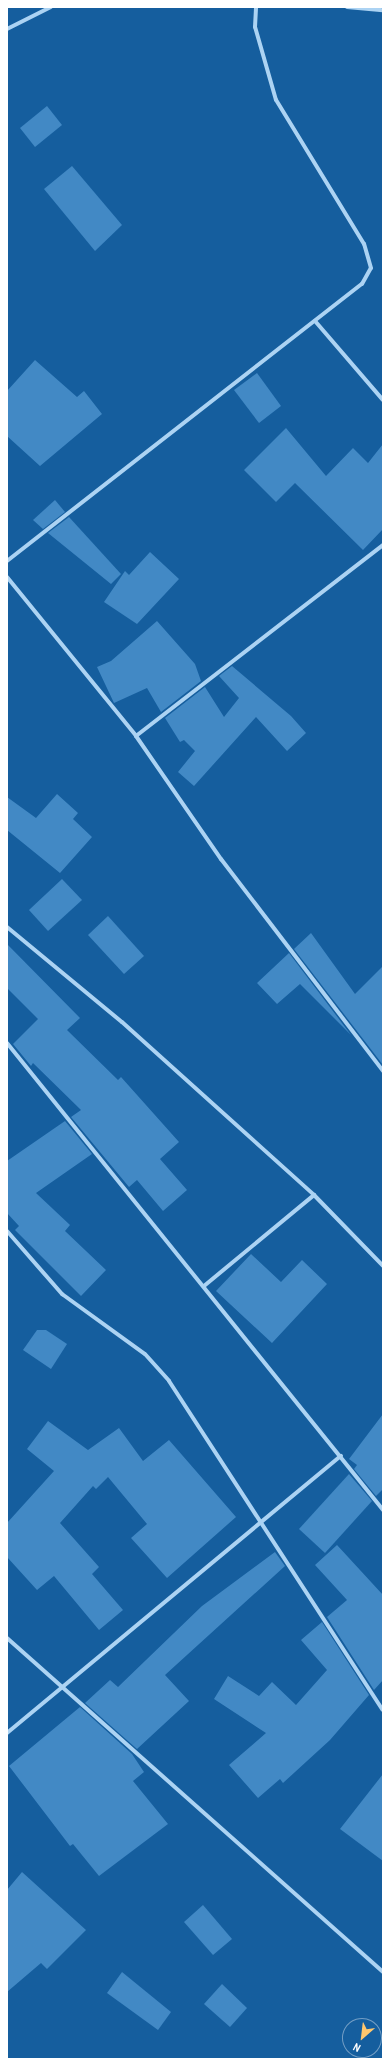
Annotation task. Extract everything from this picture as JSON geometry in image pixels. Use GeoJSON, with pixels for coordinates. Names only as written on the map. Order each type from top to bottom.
{"type":"FeatureCollection","features":[{"type":"Feature","properties":{"kind":"street"},"geometry":{"type":"LineString","coordinates":[[7,29],[51,7]]}},
{"type":"Feature","properties":{"kind":"street"},"geometry":{"type":"LineString","coordinates":[[7,561],[362,284],[370,268],[364,244],[276,100],[255,27],[256,7]]}},
{"type":"Feature","properties":{"kind":"street"},"geometry":{"type":"LineString","coordinates":[[347,7],[383,10]]}},
{"type":"Feature","properties":{"kind":"street"},"geometry":{"type":"LineString","coordinates":[[315,321],[383,400]]}},
{"type":"Feature","properties":{"kind":"street"},"geometry":{"type":"LineString","coordinates":[[136,736],[383,545]]}},
{"type":"Feature","properties":{"kind":"street"},"geometry":{"type":"LineString","coordinates":[[7,578],[136,736],[221,858],[383,1071]]}},
{"type":"Feature","properties":{"kind":"street"},"geometry":{"type":"LineString","coordinates":[[7,927],[122,1022],[314,1195],[383,1266]]}},
{"type":"Feature","properties":{"kind":"street"},"geometry":{"type":"LineString","coordinates":[[7,1042],[383,1510]]}},
{"type":"Feature","properties":{"kind":"street"},"geometry":{"type":"LineString","coordinates":[[204,1286],[314,1195]]}},
{"type":"Feature","properties":{"kind":"street"},"geometry":{"type":"LineString","coordinates":[[7,1231],[62,1294],[145,1354],[169,1381],[262,1521],[383,1710]]}},
{"type":"Feature","properties":{"kind":"street"},"geometry":{"type":"LineString","coordinates":[[7,1733],[341,1456]]}},
{"type":"Feature","properties":{"kind":"street"},"geometry":{"type":"LineString","coordinates":[[7,1638],[60,1688],[383,1972]]}},
{"type":"Feature","properties":{"kind":"building"},"geometry":{"type":"Polygon","coordinates":[[[47,106],[62,125],[35,147],[20,128],[47,106]]]}},
{"type":"Feature","properties":{"kind":"building"},"geometry":{"type":"Polygon","coordinates":[[[72,166],[122,225],[95,251],[44,189],[72,166]]]}},
{"type":"Feature","properties":{"kind":"building"},"geometry":{"type":"Polygon","coordinates":[[[35,360],[77,397],[84,391],[102,414],[40,466],[7,436],[7,391],[35,360]]]}},
{"type":"Feature","properties":{"kind":"building"},"geometry":{"type":"Polygon","coordinates":[[[257,373],[281,406],[259,423],[234,390],[257,373]]]}},
{"type":"Feature","properties":{"kind":"building"},"geometry":{"type":"Polygon","coordinates":[[[286,428],[326,476],[353,448],[368,463],[383,444],[383,529],[363,550],[295,483],[276,502],[244,470],[286,428]]]}},
{"type":"Feature","properties":{"kind":"building"},"geometry":{"type":"Polygon","coordinates":[[[55,500],[65,512],[43,529],[33,520],[55,500]]]}},
{"type":"Feature","properties":{"kind":"building"},"geometry":{"type":"Polygon","coordinates":[[[69,517],[121,574],[111,584],[48,533],[69,517]]]}},
{"type":"Feature","properties":{"kind":"building"},"geometry":{"type":"Polygon","coordinates":[[[150,552],[179,579],[137,624],[104,602],[125,571],[129,575],[150,552]]]}},
{"type":"Feature","properties":{"kind":"building"},"geometry":{"type":"Polygon","coordinates":[[[157,621],[195,664],[201,681],[161,712],[147,688],[114,703],[97,667],[111,661],[157,621]]]}},
{"type":"Feature","properties":{"kind":"building"},"geometry":{"type":"Polygon","coordinates":[[[232,666],[291,716],[306,733],[287,751],[256,717],[194,786],[178,772],[195,751],[184,740],[180,742],[165,718],[205,687],[224,717],[239,698],[219,676],[232,666]]]}},
{"type":"Feature","properties":{"kind":"building"},"geometry":{"type":"Polygon","coordinates":[[[57,794],[78,813],[73,819],[92,837],[60,873],[7,830],[7,797],[36,818],[57,794]]]}},
{"type":"Feature","properties":{"kind":"building"},"geometry":{"type":"Polygon","coordinates":[[[62,879],[82,900],[48,931],[29,910],[62,879]]]}},
{"type":"Feature","properties":{"kind":"building"},"geometry":{"type":"Polygon","coordinates":[[[108,916],[144,956],[124,974],[88,935],[108,916]]]}},
{"type":"Feature","properties":{"kind":"building"},"geometry":{"type":"Polygon","coordinates":[[[311,933],[355,994],[383,966],[383,1065],[294,949],[311,933]]]}},
{"type":"Feature","properties":{"kind":"building"},"geometry":{"type":"Polygon","coordinates":[[[7,944],[80,1018],[67,1030],[118,1080],[121,1077],[179,1142],[160,1159],[187,1190],[163,1211],[137,1180],[129,1187],[71,1117],[81,1110],[33,1063],[31,1066],[13,1044],[38,1019],[7,988],[7,944]]]}},
{"type":"Feature","properties":{"kind":"building"},"geometry":{"type":"Polygon","coordinates":[[[289,953],[351,1035],[300,984],[277,1004],[257,983],[289,953]]]}},
{"type":"Feature","properties":{"kind":"building"},"geometry":{"type":"Polygon","coordinates":[[[65,1121],[92,1154],[36,1193],[70,1225],[65,1231],[106,1270],[81,1296],[15,1230],[19,1226],[7,1213],[7,1161],[65,1121]]]}},
{"type":"Feature","properties":{"kind":"building"},"geometry":{"type":"Polygon","coordinates":[[[251,1254],[281,1282],[302,1260],[327,1284],[272,1343],[216,1291],[251,1254]]]}},
{"type":"Feature","properties":{"kind":"building"},"geometry":{"type":"Polygon","coordinates":[[[37,1330],[46,1330],[67,1344],[51,1369],[23,1350],[37,1330]]]}},
{"type":"Feature","properties":{"kind":"building"},"geometry":{"type":"Polygon","coordinates":[[[383,1414],[383,1489],[376,1496],[354,1469],[357,1465],[349,1459],[383,1414]]]}},
{"type":"Feature","properties":{"kind":"building"},"geometry":{"type":"Polygon","coordinates":[[[48,1421],[88,1450],[119,1428],[143,1461],[169,1440],[236,1517],[167,1578],[131,1538],[147,1524],[108,1477],[96,1489],[93,1486],[60,1523],[99,1567],[92,1574],[123,1610],[99,1630],[54,1576],[37,1590],[7,1557],[7,1523],[54,1471],[27,1449],[48,1421]]]}},
{"type":"Feature","properties":{"kind":"building"},"geometry":{"type":"Polygon","coordinates":[[[349,1474],[372,1501],[325,1553],[299,1529],[349,1474]]]}},
{"type":"Feature","properties":{"kind":"building"},"geometry":{"type":"Polygon","coordinates":[[[337,1545],[383,1595],[383,1680],[374,1690],[327,1617],[347,1600],[315,1565],[337,1545]]]}},
{"type":"Feature","properties":{"kind":"building"},"geometry":{"type":"Polygon","coordinates":[[[275,1552],[285,1566],[165,1675],[189,1701],[137,1749],[85,1703],[110,1680],[118,1687],[202,1606],[275,1552]]]}},
{"type":"Feature","properties":{"kind":"building"},"geometry":{"type":"Polygon","coordinates":[[[322,1622],[369,1695],[330,1740],[283,1783],[280,1779],[258,1798],[229,1765],[266,1733],[214,1699],[228,1676],[259,1696],[272,1682],[296,1705],[327,1670],[301,1640],[322,1622]]]}},
{"type":"Feature","properties":{"kind":"building"},"geometry":{"type":"Polygon","coordinates":[[[80,1707],[132,1754],[144,1772],[133,1781],[168,1824],[99,1876],[73,1844],[70,1846],[9,1766],[80,1707]]]}},
{"type":"Feature","properties":{"kind":"building"},"geometry":{"type":"Polygon","coordinates":[[[383,1774],[383,1861],[340,1829],[383,1774]]]}},
{"type":"Feature","properties":{"kind":"building"},"geometry":{"type":"Polygon","coordinates":[[[22,1872],[86,1930],[47,1969],[41,1963],[7,1992],[7,1890],[22,1872]]]}},
{"type":"Feature","properties":{"kind":"building"},"geometry":{"type":"Polygon","coordinates":[[[203,1905],[232,1939],[213,1955],[184,1922],[203,1905]]]}},
{"type":"Feature","properties":{"kind":"building"},"geometry":{"type":"Polygon","coordinates":[[[122,1972],[171,2012],[158,2030],[107,1993],[122,1972]]]}},
{"type":"Feature","properties":{"kind":"building"},"geometry":{"type":"Polygon","coordinates":[[[222,1984],[247,2008],[230,2027],[204,2004],[222,1984]]]}}]}
